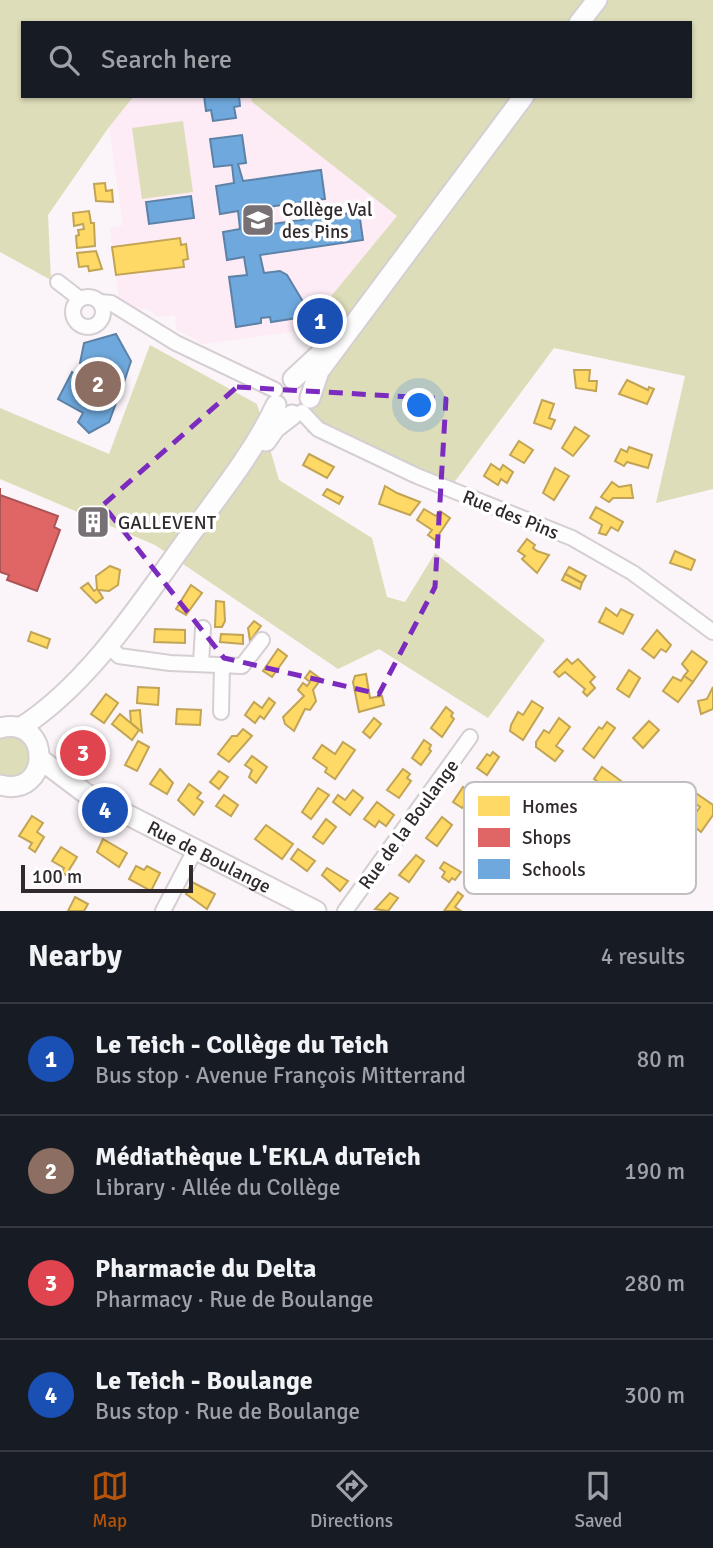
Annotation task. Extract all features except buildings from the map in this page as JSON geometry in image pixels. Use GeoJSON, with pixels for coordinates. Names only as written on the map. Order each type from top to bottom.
{"type":"FeatureCollection","features":[{"type":"Feature","properties":{"kind":"main road"},"geometry":{"type":"LineString","coordinates":[[581,21],[597,0]]}},
{"type":"Feature","properties":{"kind":"main road"},"geometry":{"type":"LineString","coordinates":[[291,404],[315,376],[522,98]]}},
{"type":"Feature","properties":{"kind":"main road"},"geometry":{"type":"LineString","coordinates":[[5,788],[36,768],[18,732],[53,705],[107,644],[160,575],[215,512],[291,404],[303,383],[293,379],[311,365],[433,217]]}},
{"type":"Feature","properties":{"kind":"main road","name":"Rue de Boulange"},"geometry":{"type":"LineString","coordinates":[[36,768],[316,911]]}},
{"type":"Feature","properties":{"kind":"street"},"geometry":{"type":"LineString","coordinates":[[58,282],[80,299]]}},
{"type":"Feature","properties":{"kind":"street"},"geometry":{"type":"LineString","coordinates":[[103,318],[100,302],[90,297],[80,299],[72,312],[79,325],[93,327],[103,318],[131,316]]}},
{"type":"Feature","properties":{"kind":"street","name":"Rue des Pins"},"geometry":{"type":"LineString","coordinates":[[100,302],[111,303],[176,343],[291,404],[318,429],[417,476],[572,538],[633,573],[713,632]]}},
{"type":"Feature","properties":{"kind":"street"},"geometry":{"type":"LineString","coordinates":[[201,664],[203,628]]}},
{"type":"Feature","properties":{"kind":"street"},"geometry":{"type":"LineString","coordinates":[[107,644],[119,656],[242,666],[262,640]]}},
{"type":"Feature","properties":{"kind":"street"},"geometry":{"type":"LineString","coordinates":[[221,712],[222,666]]}},
{"type":"Feature","properties":{"kind":"street","name":"Rue de la Boulange"},"geometry":{"type":"LineString","coordinates":[[345,911],[470,737]]}},
{"type":"Feature","properties":{"kind":"street"},"geometry":{"type":"LineString","coordinates":[[163,911],[196,848]]}},
{"type":"Feature","properties":{"kind":"highlighted area"},"geometry":{"type":"Polygon","coordinates":[[[237,387],[446,399],[435,587],[379,694],[224,658],[103,505],[237,387]]]}},
{"type":"Feature","properties":{"kind":"shaded area","name":"Collège Val des Pins"},"geometry":{"type":"Polygon","coordinates":[[[132,98],[251,98],[252,102],[397,216],[314,317],[313,329],[203,344],[176,329],[175,315],[157,317],[147,308],[134,310],[119,301],[110,228],[123,225],[109,127],[132,98]]]}},
{"type":"Feature","properties":{"kind":"green space"},"geometry":{"type":"Polygon","coordinates":[[[0,0],[713,0],[713,489],[656,503],[685,376],[554,348],[453,484],[307,432],[314,317],[397,216],[252,102],[251,98],[692,98],[692,21],[21,21],[21,98],[132,98],[48,215],[51,280],[0,252],[0,0]]]}},
{"type":"Feature","properties":{"kind":"green space"},"geometry":{"type":"Polygon","coordinates":[[[183,121],[193,192],[142,199],[132,128],[183,121]]]}},
{"type":"Feature","properties":{"kind":"green space"},"geometry":{"type":"Polygon","coordinates":[[[150,345],[257,404],[279,480],[372,538],[387,597],[405,602],[435,553],[545,640],[488,718],[379,649],[338,669],[155,545],[0,479],[0,408],[109,454],[150,345]]]}},
{"type":"Feature","properties":{"kind":"green space"},"geometry":{"type":"Polygon","coordinates":[[[17,736],[27,743],[31,761],[18,775],[0,776],[0,737],[17,736]]]}},
{"type":"Feature","properties":{"kind":"place","name":"Collège Val des Pins"},"geometry":{"type":"Point","coordinates":[258,220]}},
{"type":"Feature","properties":{"kind":"place","name":"Le Teich - Collège du Teich"},"geometry":{"type":"Point","coordinates":[320,321]}},
{"type":"Feature","properties":{"kind":"place","name":"Médiathèque L'EKLA duTeich"},"geometry":{"type":"Point","coordinates":[98,384]}},
{"type":"Feature","properties":{"kind":"place","name":"GALLEVENT"},"geometry":{"type":"Point","coordinates":[93,522]}},
{"type":"Feature","properties":{"kind":"place","name":"Pharmacie du Delta"},"geometry":{"type":"Point","coordinates":[83,753]}},
{"type":"Feature","properties":{"kind":"place","name":"Le Teich - Boulange"},"geometry":{"type":"Point","coordinates":[105,810]}}]}
